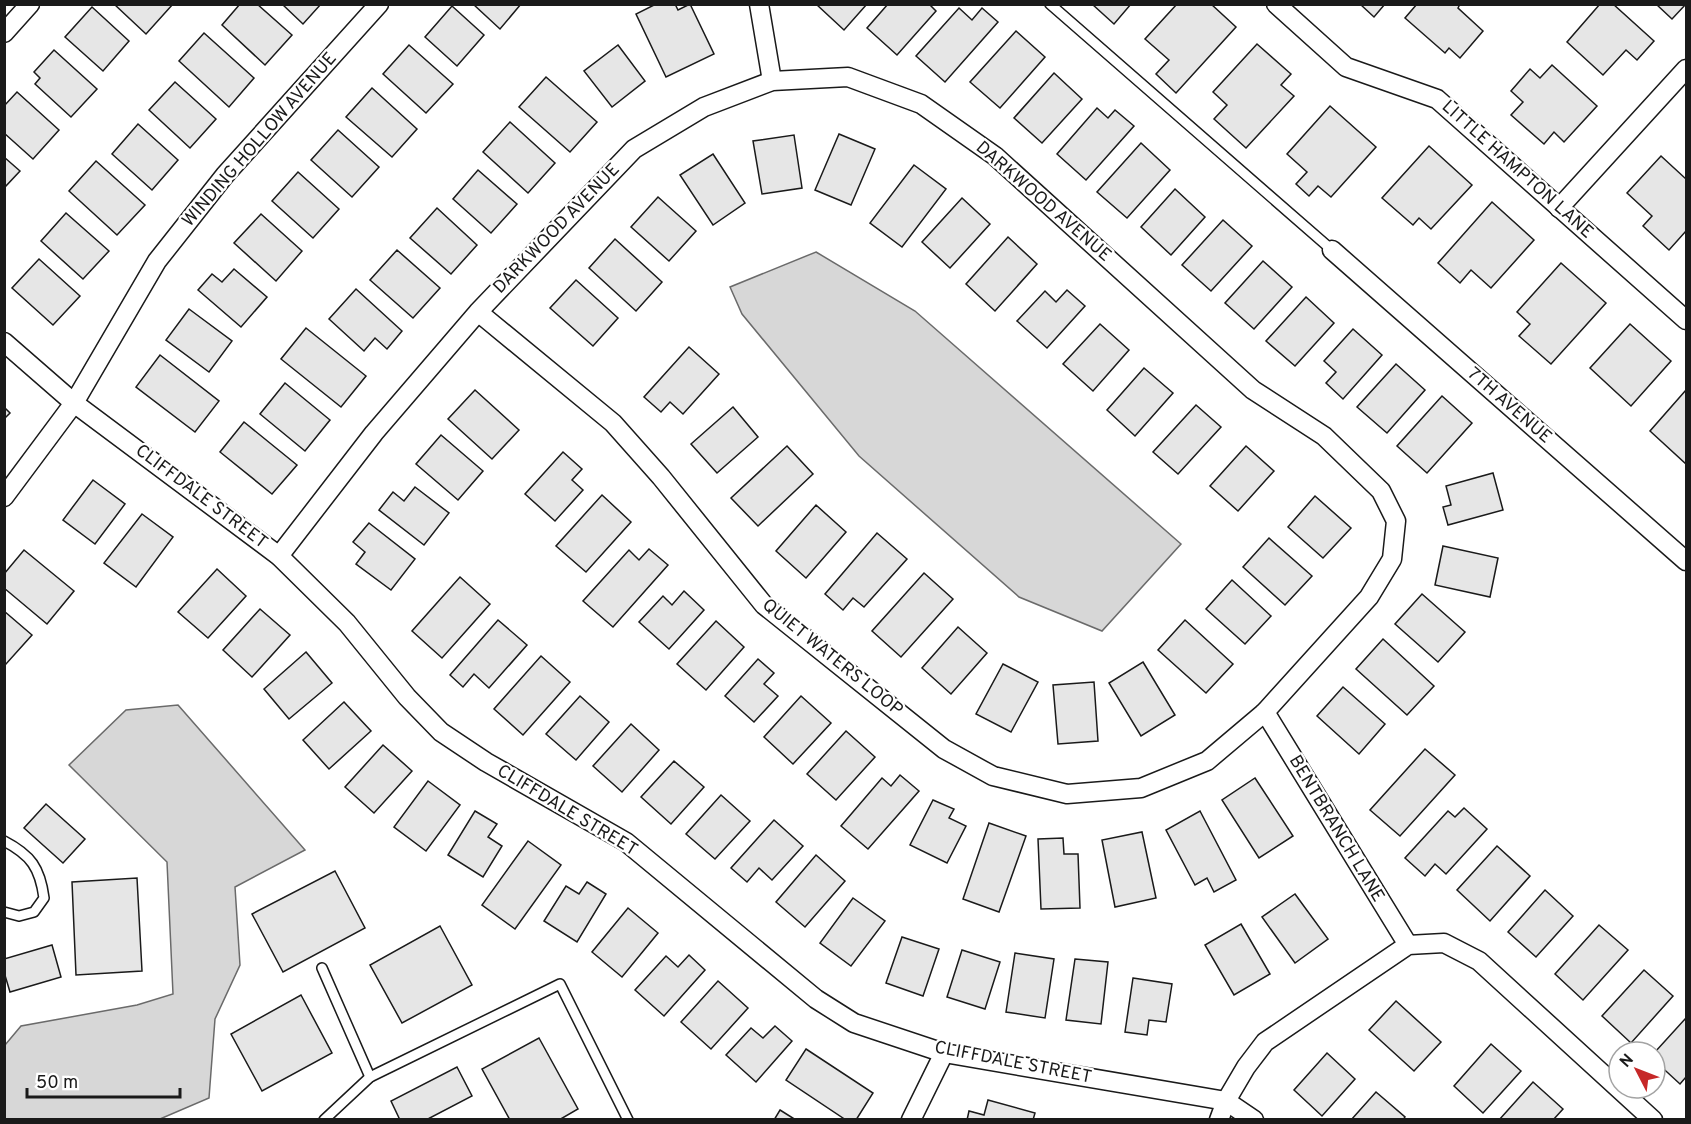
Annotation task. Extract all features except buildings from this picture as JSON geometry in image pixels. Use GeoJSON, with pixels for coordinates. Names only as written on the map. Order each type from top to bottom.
{"type":"FeatureCollection","features":[{"type":"Feature","properties":{"kind":"street"},"geometry":{"type":"LineString","coordinates":[[4,33],[30,4]]}},
{"type":"Feature","properties":{"kind":"street","name":"WINDING HOLLOW AVENUE"},"geometry":{"type":"LineString","coordinates":[[4,497],[74,403],[157,261],[225,175],[379,4]]}},
{"type":"Feature","properties":{"kind":"street"},"geometry":{"type":"LineString","coordinates":[[759,4],[772,81]]}},
{"type":"Feature","properties":{"kind":"street","name":"LITTLE HAMPTON LANE"},"geometry":{"type":"LineString","coordinates":[[1276,4],[1346,67],[1437,99],[1686,320]]}},
{"type":"Feature","properties":{"kind":"street"},"geometry":{"type":"LineString","coordinates":[[1559,208],[1686,69]]}},
{"type":"Feature","properties":{"kind":"street","name":"DARKWOOD AVENUE"},"geometry":{"type":"LineString","coordinates":[[279,556],[374,433],[478,312],[634,149],[704,107],[772,81],[848,77],[921,104],[995,156],[1253,390],[1324,436],[1381,491],[1396,521],[1392,559],[1369,597],[1265,712]]}},
{"type":"Feature","properties":{"kind":"street","name":"7TH AVENUE"},"geometry":{"type":"LineString","coordinates":[[1332,250],[1686,561]]}},
{"type":"Feature","properties":{"kind":"street","name":"QUIET WATERS LOOP"},"geometry":{"type":"LineString","coordinates":[[478,312],[612,423],[661,477],[764,605],[944,749],[993,776],[1066,794],[1141,788],[1207,761],[1265,712]]}},
{"type":"Feature","properties":{"kind":"street","name":"CLIFFDALE STREET"},"geometry":{"type":"LineString","coordinates":[[4,342],[74,403],[279,556],[347,623],[407,697],[441,732],[486,762],[626,842],[816,999],[854,1023],[944,1053],[1226,1101],[1254,1119]]}},
{"type":"Feature","properties":{"kind":"street","name":"BENTBRANCH LANE"},"geometry":{"type":"LineString","coordinates":[[1265,712],[1408,945]]}},
{"type":"Feature","properties":{"kind":"street"},"geometry":{"type":"LineString","coordinates":[[1219,1119],[1226,1101],[1246,1067],[1265,1042],[1408,945],[1444,943],[1479,961],[1653,1119]]}},
{"type":"Feature","properties":{"kind":"street"},"geometry":{"type":"LineString","coordinates":[[910,1119],[944,1053]]}},
{"type":"Feature","properties":{"kind":"lane"},"geometry":{"type":"LineString","coordinates":[[1050,4],[1332,250]]}},
{"type":"Feature","properties":{"kind":"lane"},"geometry":{"type":"LineString","coordinates":[[4,841],[22,850],[39,871],[44,898],[34,912],[19,916],[4,912]]}},
{"type":"Feature","properties":{"kind":"lane"},"geometry":{"type":"LineString","coordinates":[[322,968],[370,1077]]}},
{"type":"Feature","properties":{"kind":"lane"},"geometry":{"type":"LineString","coordinates":[[324,1119],[370,1077],[560,984],[628,1119]]}},
{"type":"Feature","properties":{"kind":"shaded area"},"geometry":{"type":"Polygon","coordinates":[[[816,252],[915,311],[1181,544],[1102,631],[1019,597],[859,456],[742,314],[730,287],[816,252]]]}},
{"type":"Feature","properties":{"kind":"shaded area"},"geometry":{"type":"Polygon","coordinates":[[[178,705],[305,850],[235,887],[240,965],[215,1019],[209,1098],[160,1119],[5,1119],[5,1045],[21,1026],[137,1005],[173,994],[167,862],[69,765],[126,710],[178,705]]]}}]}
